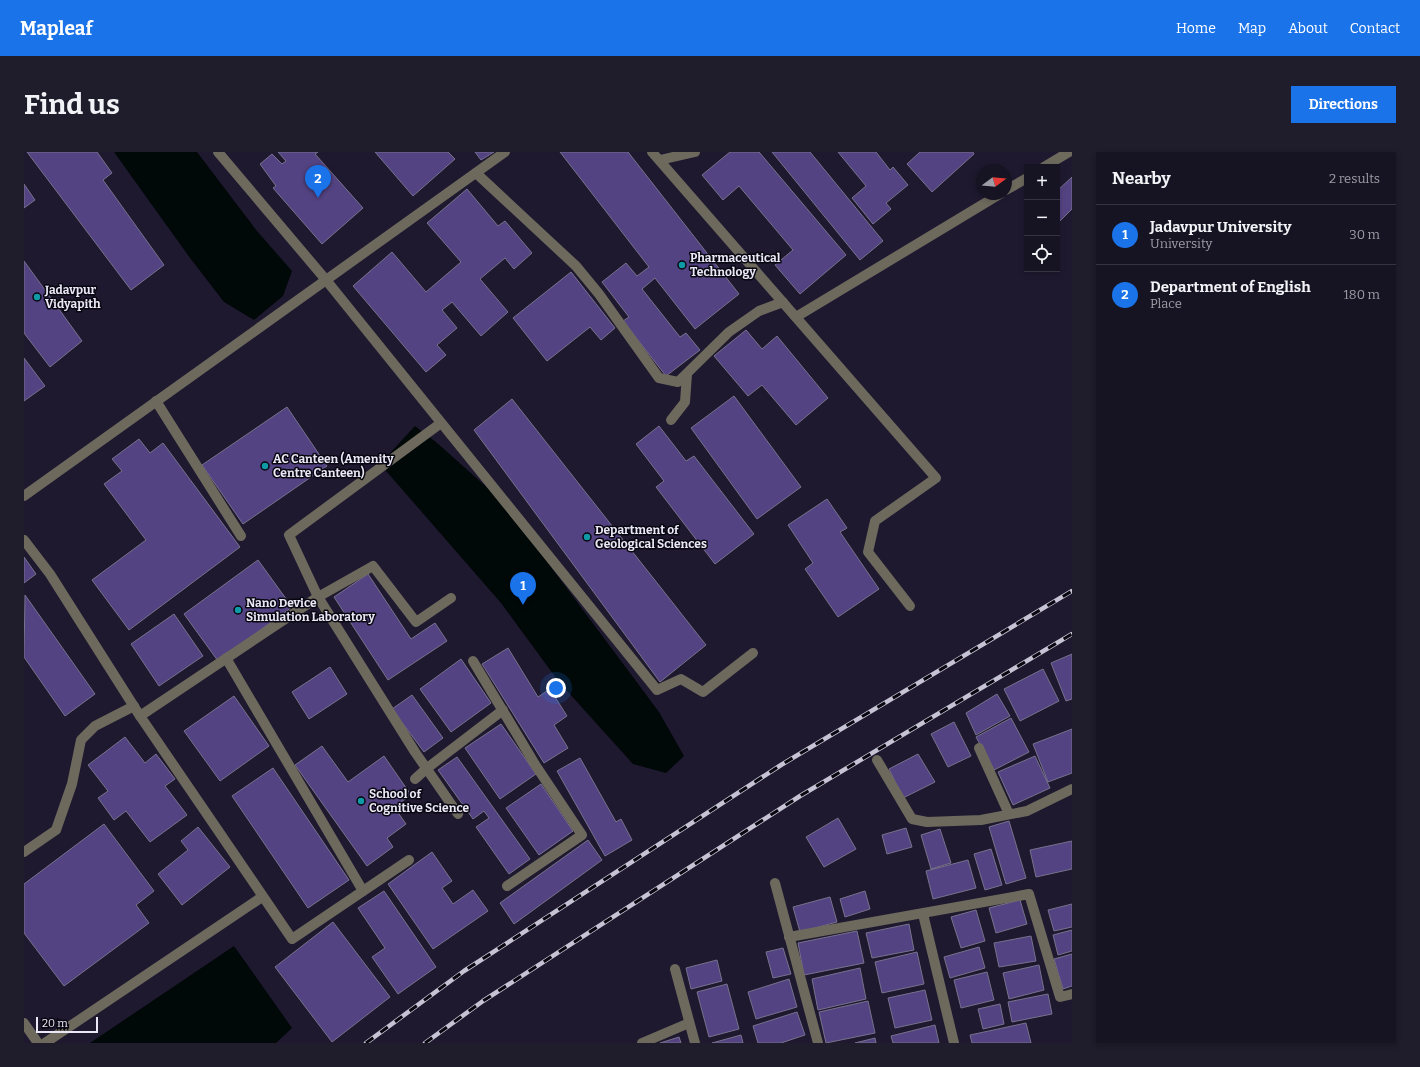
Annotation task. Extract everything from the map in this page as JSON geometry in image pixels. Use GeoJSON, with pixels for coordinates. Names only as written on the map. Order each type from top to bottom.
{"type":"FeatureCollection","features":[{"type":"Feature","properties":{"kind":"street"},"geometry":{"type":"LineString","coordinates":[[218,152],[326,280],[657,690],[681,679],[703,692],[753,653]]}},
{"type":"Feature","properties":{"kind":"street"},"geometry":{"type":"LineString","coordinates":[[24,496],[505,152]]}},
{"type":"Feature","properties":{"kind":"street"},"geometry":{"type":"LineString","coordinates":[[652,152],[936,478],[875,521],[868,552],[910,606]]}},
{"type":"Feature","properties":{"kind":"street"},"geometry":{"type":"LineString","coordinates":[[660,160],[695,152]]}},
{"type":"Feature","properties":{"kind":"street"},"geometry":{"type":"LineString","coordinates":[[1049,164],[1068,152]]}},
{"type":"Feature","properties":{"kind":"street"},"geometry":{"type":"LineString","coordinates":[[476,173],[576,266],[599,294],[659,378],[678,382],[729,332],[747,318],[783,302]]}},
{"type":"Feature","properties":{"kind":"street"},"geometry":{"type":"LineString","coordinates":[[1012,187],[1024,180]]}},
{"type":"Feature","properties":{"kind":"street"},"geometry":{"type":"LineString","coordinates":[[796,317],[990,200]]}},
{"type":"Feature","properties":{"kind":"street"},"geometry":{"type":"LineString","coordinates":[[671,420],[685,402],[687,374]]}},
{"type":"Feature","properties":{"kind":"street"},"geometry":{"type":"LineString","coordinates":[[156,401],[241,536]]}},
{"type":"Feature","properties":{"kind":"street"},"geometry":{"type":"LineString","coordinates":[[441,422],[289,536],[318,597],[426,769],[458,814]]}},
{"type":"Feature","properties":{"kind":"street"},"geometry":{"type":"LineString","coordinates":[[24,540],[50,574],[140,716],[292,939],[409,860]]}},
{"type":"Feature","properties":{"kind":"street"},"geometry":{"type":"LineString","coordinates":[[140,716],[318,597],[374,566],[416,622],[451,598]]}},
{"type":"Feature","properties":{"kind":"street"},"geometry":{"type":"LineString","coordinates":[[226,658],[363,891]]}},
{"type":"Feature","properties":{"kind":"street"},"geometry":{"type":"LineString","coordinates":[[473,661],[536,766],[582,835],[507,886]]}},
{"type":"Feature","properties":{"kind":"street"},"geometry":{"type":"LineString","coordinates":[[24,852],[56,830],[72,784],[81,740],[95,726],[134,706]]}},
{"type":"Feature","properties":{"kind":"street"},"geometry":{"type":"LineString","coordinates":[[415,779],[503,710]]}},
{"type":"Feature","properties":{"kind":"street"},"geometry":{"type":"LineString","coordinates":[[979,748],[1009,814]]}},
{"type":"Feature","properties":{"kind":"street"},"geometry":{"type":"LineString","coordinates":[[877,760],[912,819],[927,822],[981,820],[1027,811],[1072,789]]}},
{"type":"Feature","properties":{"kind":"street"},"geometry":{"type":"LineString","coordinates":[[776,883],[818,1043]]}},
{"type":"Feature","properties":{"kind":"street"},"geometry":{"type":"LineString","coordinates":[[789,937],[1029,894],[1060,997],[1072,994]]}},
{"type":"Feature","properties":{"kind":"street"},"geometry":{"type":"LineString","coordinates":[[45,1043],[262,897]]}},
{"type":"Feature","properties":{"kind":"street"},"geometry":{"type":"LineString","coordinates":[[924,914],[954,1043]]}},
{"type":"Feature","properties":{"kind":"street"},"geometry":{"type":"LineString","coordinates":[[675,969],[694,1043]]}},
{"type":"Feature","properties":{"kind":"street"},"geometry":{"type":"LineString","coordinates":[[24,1023],[38,1043]]}},
{"type":"Feature","properties":{"kind":"street"},"geometry":{"type":"LineString","coordinates":[[642,1043],[689,1024]]}},
{"type":"Feature","properties":{"kind":"shaded area"},"geometry":{"type":"Polygon","coordinates":[[[114,152],[197,152],[257,231],[292,271],[283,296],[254,320],[224,302],[190,258],[114,152]]]}},
{"type":"Feature","properties":{"kind":"shaded area"},"geometry":{"type":"Polygon","coordinates":[[[415,426],[436,442],[501,500],[659,712],[684,756],[666,773],[633,764],[559,682],[501,603],[380,464],[415,426]]]}},
{"type":"Feature","properties":{"kind":"shaded area"},"geometry":{"type":"Polygon","coordinates":[[[234,946],[292,1028],[276,1043],[90,1043],[234,946]]]}},
{"type":"Feature","properties":{"kind":"building"},"geometry":{"type":"Polygon","coordinates":[[[27,152],[97,152],[112,173],[103,180],[164,265],[131,290],[27,152]]]}},
{"type":"Feature","properties":{"kind":"building"},"geometry":{"type":"Polygon","coordinates":[[[278,152],[318,152],[315,154],[363,208],[322,244],[273,188],[276,186],[260,164],[272,154],[282,164],[286,161],[278,152]]]}},
{"type":"Feature","properties":{"kind":"building"},"geometry":{"type":"Polygon","coordinates":[[[375,152],[448,152],[455,159],[413,196],[375,152]]]}},
{"type":"Feature","properties":{"kind":"building"},"geometry":{"type":"Polygon","coordinates":[[[475,152],[494,152],[481,160],[475,152]]]}},
{"type":"Feature","properties":{"kind":"building","name":"Pharmaceutical Technology"},"geometry":{"type":"Polygon","coordinates":[[[560,152],[628,152],[739,294],[695,329],[655,278],[642,289],[680,337],[686,333],[700,350],[666,376],[623,321],[629,317],[602,282],[626,263],[637,276],[649,267],[560,152]]]}},
{"type":"Feature","properties":{"kind":"building"},"geometry":{"type":"Polygon","coordinates":[[[730,152],[759,152],[846,255],[800,294],[775,265],[793,250],[739,186],[723,200],[702,175],[730,152]]]}},
{"type":"Feature","properties":{"kind":"building"},"geometry":{"type":"Polygon","coordinates":[[[772,152],[810,152],[883,241],[860,260],[772,152]]]}},
{"type":"Feature","properties":{"kind":"building"},"geometry":{"type":"Polygon","coordinates":[[[838,152],[876,152],[890,170],[893,167],[908,185],[886,203],[891,209],[873,224],[852,198],[866,186],[838,152]]]}},
{"type":"Feature","properties":{"kind":"building"},"geometry":{"type":"Polygon","coordinates":[[[920,152],[973,152],[974,154],[932,192],[907,164],[920,152]]]}},
{"type":"Feature","properties":{"kind":"building"},"geometry":{"type":"Polygon","coordinates":[[[1072,177],[1072,209],[1060,221],[1060,200],[1060,188],[1072,177]]]}},
{"type":"Feature","properties":{"kind":"building"},"geometry":{"type":"Polygon","coordinates":[[[24,184],[35,200],[24,208],[24,184]]]}},
{"type":"Feature","properties":{"kind":"building"},"geometry":{"type":"Polygon","coordinates":[[[467,189],[498,226],[505,221],[532,253],[514,269],[505,258],[480,279],[508,312],[481,336],[452,302],[442,310],[457,328],[437,345],[446,355],[426,372],[353,286],[392,252],[426,292],[461,262],[427,223],[467,189]]]}},
{"type":"Feature","properties":{"kind":"building","name":"Jadavpur Vidyapith"},"geometry":{"type":"Polygon","coordinates":[[[24,261],[82,341],[50,367],[24,333],[24,261]]]}},
{"type":"Feature","properties":{"kind":"building"},"geometry":{"type":"Polygon","coordinates":[[[571,272],[615,328],[601,340],[590,327],[547,361],[513,318],[571,272]]]}},
{"type":"Feature","properties":{"kind":"building"},"geometry":{"type":"Polygon","coordinates":[[[746,330],[762,349],[777,336],[828,398],[796,425],[762,385],[748,396],[714,356],[746,330]]]}},
{"type":"Feature","properties":{"kind":"building"},"geometry":{"type":"Polygon","coordinates":[[[24,358],[45,386],[24,401],[24,358]]]}},
{"type":"Feature","properties":{"kind":"building"},"geometry":{"type":"Polygon","coordinates":[[[734,396],[801,487],[757,519],[691,428],[734,396]]]}},
{"type":"Feature","properties":{"kind":"building","name":"Department of Geological Sciences"},"geometry":{"type":"Polygon","coordinates":[[[512,399],[706,645],[660,682],[474,430],[512,399]]]}},
{"type":"Feature","properties":{"kind":"building","name":"AC Canteen (Amenity Centre Canteen)"},"geometry":{"type":"Polygon","coordinates":[[[287,407],[327,466],[243,524],[202,465],[287,407]]]}},
{"type":"Feature","properties":{"kind":"building"},"geometry":{"type":"Polygon","coordinates":[[[659,426],[686,461],[694,456],[754,534],[715,564],[656,487],[664,481],[636,444],[659,426]]]}},
{"type":"Feature","properties":{"kind":"building"},"geometry":{"type":"Polygon","coordinates":[[[139,439],[150,453],[163,443],[240,547],[129,630],[92,580],[146,540],[104,484],[122,471],[112,459],[139,439]]]}},
{"type":"Feature","properties":{"kind":"building"},"geometry":{"type":"Polygon","coordinates":[[[827,499],[847,528],[840,532],[879,589],[838,617],[805,569],[813,563],[788,525],[827,499]]]}},
{"type":"Feature","properties":{"kind":"building"},"geometry":{"type":"Polygon","coordinates":[[[24,557],[36,574],[24,583],[24,557]]]}},
{"type":"Feature","properties":{"kind":"building","name":"Nano Device Simulation Laboratory"},"geometry":{"type":"Polygon","coordinates":[[[258,560],[292,607],[218,661],[184,614],[258,560]]]}},
{"type":"Feature","properties":{"kind":"building"},"geometry":{"type":"Polygon","coordinates":[[[368,574],[411,639],[435,623],[447,641],[388,680],[334,597],[368,574]]]}},
{"type":"Feature","properties":{"kind":"building"},"geometry":{"type":"Polygon","coordinates":[[[25,595],[95,694],[65,716],[24,657],[25,595]]]}},
{"type":"Feature","properties":{"kind":"building"},"geometry":{"type":"Polygon","coordinates":[[[174,614],[203,656],[159,686],[131,644],[174,614]]]}},
{"type":"Feature","properties":{"kind":"building"},"geometry":{"type":"Polygon","coordinates":[[[508,648],[538,697],[550,689],[567,716],[554,725],[568,748],[544,763],[482,664],[508,648]]]}},
{"type":"Feature","properties":{"kind":"building"},"geometry":{"type":"Polygon","coordinates":[[[1072,654],[1072,699],[1066,701],[1051,663],[1072,654]]]}},
{"type":"Feature","properties":{"kind":"building"},"geometry":{"type":"Polygon","coordinates":[[[461,659],[491,703],[451,732],[420,689],[461,659]]]}},
{"type":"Feature","properties":{"kind":"building"},"geometry":{"type":"Polygon","coordinates":[[[330,667],[347,694],[309,719],[292,692],[330,667]]]}},
{"type":"Feature","properties":{"kind":"building"},"geometry":{"type":"Polygon","coordinates":[[[1043,669],[1059,701],[1020,721],[1004,689],[1043,669]]]}},
{"type":"Feature","properties":{"kind":"building"},"geometry":{"type":"Polygon","coordinates":[[[997,694],[1010,716],[976,735],[966,713],[997,694]]]}},
{"type":"Feature","properties":{"kind":"building"},"geometry":{"type":"Polygon","coordinates":[[[412,695],[443,738],[424,752],[392,709],[412,695]]]}},
{"type":"Feature","properties":{"kind":"building"},"geometry":{"type":"Polygon","coordinates":[[[234,696],[269,746],[220,781],[184,731],[234,696]]]}},
{"type":"Feature","properties":{"kind":"building"},"geometry":{"type":"Polygon","coordinates":[[[1011,718],[1029,752],[994,770],[976,737],[1011,718]]]}},
{"type":"Feature","properties":{"kind":"building"},"geometry":{"type":"Polygon","coordinates":[[[954,722],[971,756],[948,767],[931,734],[954,722]]]}},
{"type":"Feature","properties":{"kind":"building"},"geometry":{"type":"Polygon","coordinates":[[[501,724],[536,774],[500,799],[465,748],[501,724]]]}},
{"type":"Feature","properties":{"kind":"building"},"geometry":{"type":"Polygon","coordinates":[[[1072,729],[1072,773],[1048,782],[1033,744],[1072,729]]]}},
{"type":"Feature","properties":{"kind":"building"},"geometry":{"type":"Polygon","coordinates":[[[125,737],[145,763],[156,754],[175,779],[165,786],[187,815],[150,842],[126,811],[114,820],[98,798],[108,791],[88,765],[125,737]]]}},
{"type":"Feature","properties":{"kind":"building","name":"School of Cognitive Science"},"geometry":{"type":"Polygon","coordinates":[[[322,746],[348,782],[384,756],[411,795],[394,807],[406,824],[387,838],[393,847],[367,866],[295,765],[322,746]]]}},
{"type":"Feature","properties":{"kind":"building"},"geometry":{"type":"Polygon","coordinates":[[[918,754],[935,782],[903,798],[889,769],[918,754]]]}},
{"type":"Feature","properties":{"kind":"building"},"geometry":{"type":"Polygon","coordinates":[[[1035,756],[1050,788],[1013,805],[998,772],[1035,756]]]}},
{"type":"Feature","properties":{"kind":"building"},"geometry":{"type":"Polygon","coordinates":[[[457,757],[530,859],[509,874],[476,827],[489,818],[484,811],[473,819],[438,770],[457,757]]]}},
{"type":"Feature","properties":{"kind":"building"},"geometry":{"type":"Polygon","coordinates":[[[580,758],[616,822],[621,819],[632,840],[605,856],[557,771],[580,758]]]}},
{"type":"Feature","properties":{"kind":"building"},"geometry":{"type":"Polygon","coordinates":[[[273,768],[349,880],[308,908],[232,796],[273,768]]]}},
{"type":"Feature","properties":{"kind":"building"},"geometry":{"type":"Polygon","coordinates":[[[541,784],[573,831],[539,855],[506,808],[541,784]]]}},
{"type":"Feature","properties":{"kind":"building"},"geometry":{"type":"Polygon","coordinates":[[[838,818],[856,849],[824,867],[806,837],[838,818]]]}},
{"type":"Feature","properties":{"kind":"building"},"geometry":{"type":"Polygon","coordinates":[[[1009,821],[1026,878],[1006,884],[989,827],[1009,821]]]}},
{"type":"Feature","properties":{"kind":"building"},"geometry":{"type":"Polygon","coordinates":[[[104,824],[154,891],[136,905],[149,923],[64,986],[24,933],[24,884],[104,824]]]}},
{"type":"Feature","properties":{"kind":"building"},"geometry":{"type":"Polygon","coordinates":[[[198,827],[230,867],[182,905],[158,874],[188,850],[181,841],[198,827]]]}},
{"type":"Feature","properties":{"kind":"building"},"geometry":{"type":"Polygon","coordinates":[[[906,828],[912,847],[887,854],[882,835],[906,828]]]}},
{"type":"Feature","properties":{"kind":"building"},"geometry":{"type":"Polygon","coordinates":[[[940,829],[951,863],[931,869],[921,835],[940,829]]]}},
{"type":"Feature","properties":{"kind":"building"},"geometry":{"type":"Polygon","coordinates":[[[588,840],[602,860],[514,924],[500,903],[588,840]]]}},
{"type":"Feature","properties":{"kind":"building"},"geometry":{"type":"Polygon","coordinates":[[[1072,841],[1072,869],[1036,877],[1030,850],[1072,841]]]}},
{"type":"Feature","properties":{"kind":"building"},"geometry":{"type":"Polygon","coordinates":[[[991,849],[1002,885],[985,890],[974,854],[991,849]]]}},
{"type":"Feature","properties":{"kind":"building"},"geometry":{"type":"Polygon","coordinates":[[[432,852],[452,881],[442,888],[453,904],[473,890],[488,911],[433,949],[388,884],[432,852]]]}},
{"type":"Feature","properties":{"kind":"building"},"geometry":{"type":"Polygon","coordinates":[[[968,860],[976,888],[933,899],[926,871],[968,860]]]}},
{"type":"Feature","properties":{"kind":"building"},"geometry":{"type":"Polygon","coordinates":[[[384,891],[436,967],[398,994],[372,957],[385,948],[358,908],[384,891]]]}},
{"type":"Feature","properties":{"kind":"building"},"geometry":{"type":"Polygon","coordinates":[[[865,891],[870,909],[845,917],[840,899],[865,891]]]}},
{"type":"Feature","properties":{"kind":"building"},"geometry":{"type":"Polygon","coordinates":[[[830,897],[837,922],[800,932],[793,907],[830,897]]]}},
{"type":"Feature","properties":{"kind":"building"},"geometry":{"type":"Polygon","coordinates":[[[1020,900],[1027,924],[996,933],[989,908],[1020,900]]]}},
{"type":"Feature","properties":{"kind":"building"},"geometry":{"type":"Polygon","coordinates":[[[1072,904],[1072,927],[1054,931],[1048,910],[1072,904]]]}},
{"type":"Feature","properties":{"kind":"building"},"geometry":{"type":"Polygon","coordinates":[[[976,910],[985,941],[961,948],[951,917],[976,910]]]}},
{"type":"Feature","properties":{"kind":"building"},"geometry":{"type":"Polygon","coordinates":[[[333,922],[390,997],[332,1042],[275,967],[333,922]]]}},
{"type":"Feature","properties":{"kind":"building"},"geometry":{"type":"Polygon","coordinates":[[[909,924],[914,950],[872,958],[866,933],[909,924]]]}},
{"type":"Feature","properties":{"kind":"building"},"geometry":{"type":"Polygon","coordinates":[[[1072,930],[1072,951],[1058,955],[1053,935],[1072,930]]]}},
{"type":"Feature","properties":{"kind":"building"},"geometry":{"type":"Polygon","coordinates":[[[857,931],[864,963],[804,975],[798,943],[857,931]]]}},
{"type":"Feature","properties":{"kind":"building"},"geometry":{"type":"Polygon","coordinates":[[[1031,936],[1036,961],[999,967],[994,943],[1031,936]]]}},
{"type":"Feature","properties":{"kind":"building"},"geometry":{"type":"Polygon","coordinates":[[[979,947],[985,968],[950,978],[944,957],[979,947]]]}},
{"type":"Feature","properties":{"kind":"building"},"geometry":{"type":"Polygon","coordinates":[[[783,948],[791,974],[773,978],[766,952],[783,948]]]}},
{"type":"Feature","properties":{"kind":"building"},"geometry":{"type":"Polygon","coordinates":[[[917,952],[924,984],[882,993],[875,962],[917,952]]]}},
{"type":"Feature","properties":{"kind":"building"},"geometry":{"type":"Polygon","coordinates":[[[1072,954],[1072,986],[1063,989],[1054,959],[1072,954]]]}},
{"type":"Feature","properties":{"kind":"building"},"geometry":{"type":"Polygon","coordinates":[[[717,960],[722,981],[691,989],[686,968],[717,960]]]}},
{"type":"Feature","properties":{"kind":"building"},"geometry":{"type":"Polygon","coordinates":[[[1039,965],[1044,990],[1009,999],[1003,973],[1039,965]]]}},
{"type":"Feature","properties":{"kind":"building"},"geometry":{"type":"Polygon","coordinates":[[[860,968],[866,999],[818,1010],[812,979],[860,968]]]}},
{"type":"Feature","properties":{"kind":"building"},"geometry":{"type":"Polygon","coordinates":[[[987,972],[994,1000],[961,1008],[954,980],[987,972]]]}},
{"type":"Feature","properties":{"kind":"building"},"geometry":{"type":"Polygon","coordinates":[[[789,979],[797,1007],[756,1019],[748,992],[789,979]]]}},
{"type":"Feature","properties":{"kind":"building"},"geometry":{"type":"Polygon","coordinates":[[[727,984],[739,1029],[709,1037],[697,992],[727,984]]]}},
{"type":"Feature","properties":{"kind":"building"},"geometry":{"type":"Polygon","coordinates":[[[925,990],[932,1020],[895,1028],[888,998],[925,990]]]}},
{"type":"Feature","properties":{"kind":"building"},"geometry":{"type":"Polygon","coordinates":[[[1048,994],[1052,1014],[1012,1022],[1008,1002],[1048,994]]]}},
{"type":"Feature","properties":{"kind":"building"},"geometry":{"type":"Polygon","coordinates":[[[868,1001],[875,1033],[826,1043],[819,1012],[868,1001]]]}},
{"type":"Feature","properties":{"kind":"building"},"geometry":{"type":"Polygon","coordinates":[[[1000,1004],[1004,1024],[983,1029],[978,1009],[1000,1004]]]}},
{"type":"Feature","properties":{"kind":"building"},"geometry":{"type":"Polygon","coordinates":[[[797,1012],[805,1035],[781,1043],[758,1043],[753,1026],[797,1012]]]}},
{"type":"Feature","properties":{"kind":"building"},"geometry":{"type":"Polygon","coordinates":[[[1026,1023],[1031,1043],[972,1043],[970,1035],[1026,1023]]]}},
{"type":"Feature","properties":{"kind":"building"},"geometry":{"type":"Polygon","coordinates":[[[935,1025],[939,1043],[893,1043],[891,1036],[935,1025]]]}},
{"type":"Feature","properties":{"kind":"building"},"geometry":{"type":"Polygon","coordinates":[[[741,1035],[743,1043],[712,1043],[741,1035]]]}},
{"type":"Feature","properties":{"kind":"building"},"geometry":{"type":"Polygon","coordinates":[[[679,1037],[681,1043],[660,1043],[679,1037]]]}},
{"type":"Feature","properties":{"kind":"building"},"geometry":{"type":"Polygon","coordinates":[[[875,1038],[876,1043],[855,1043],[875,1038]]]}},
{"type":"Feature","properties":{"kind":"railway"},"geometry":{"type":"LineString","coordinates":[[366,1043],[464,971],[781,765],[1072,591]]}},
{"type":"Feature","properties":{"kind":"railway"},"geometry":{"type":"LineString","coordinates":[[425,1043],[483,1001],[800,796],[1072,634]]}},
{"type":"Feature","properties":{"kind":"place","name":"Department of English"},"geometry":{"type":"Point","coordinates":[318,198]}},
{"type":"Feature","properties":{"kind":"place","name":"Pharmaceutical Technology"},"geometry":{"type":"Point","coordinates":[682,265]}},
{"type":"Feature","properties":{"kind":"place","name":"Jadavpur Vidyapith"},"geometry":{"type":"Point","coordinates":[37,297]}},
{"type":"Feature","properties":{"kind":"place","name":"AC Canteen (Amenity Centre Canteen)"},"geometry":{"type":"Point","coordinates":[265,466]}},
{"type":"Feature","properties":{"kind":"place","name":"Department of Geological Sciences"},"geometry":{"type":"Point","coordinates":[587,537]}},
{"type":"Feature","properties":{"kind":"place","name":"Jadavpur University"},"geometry":{"type":"Point","coordinates":[523,605]}},
{"type":"Feature","properties":{"kind":"place","name":"Nano Device Simulation Laboratory"},"geometry":{"type":"Point","coordinates":[238,610]}},
{"type":"Feature","properties":{"kind":"place","name":"School of Cognitive Science"},"geometry":{"type":"Point","coordinates":[361,801]}}]}
